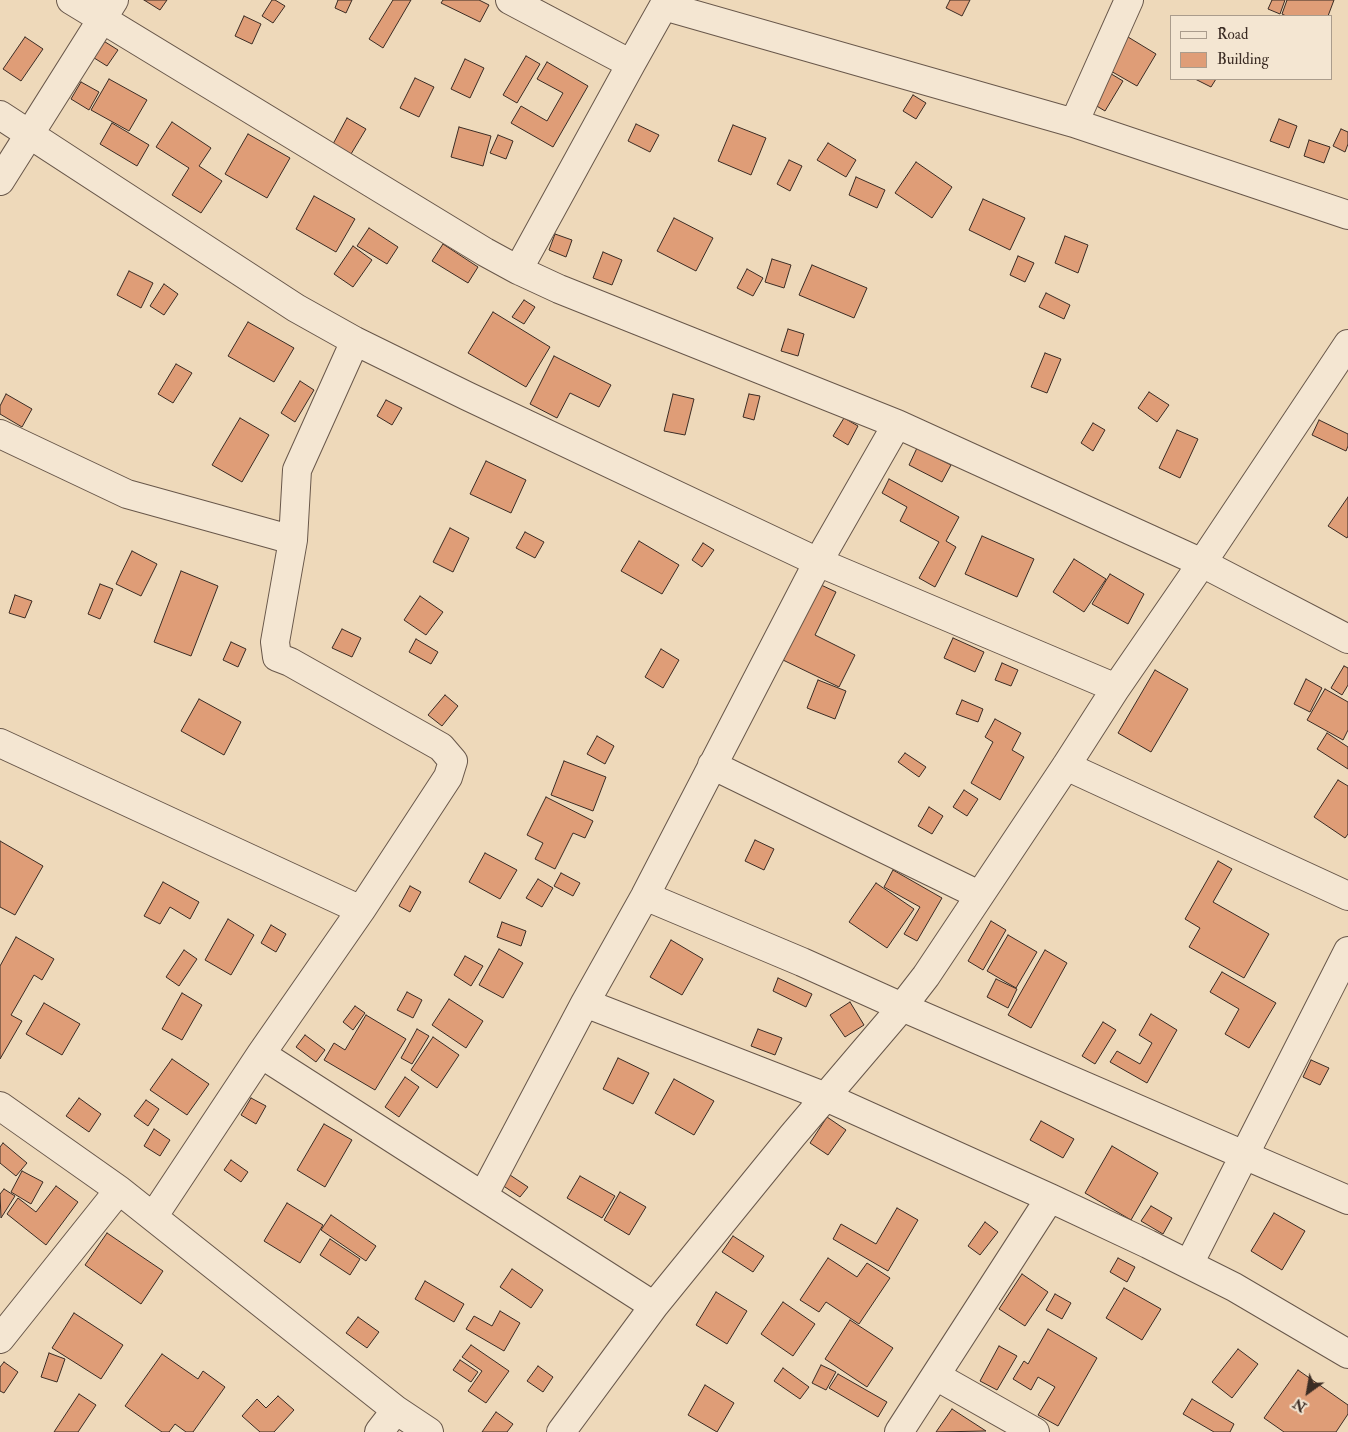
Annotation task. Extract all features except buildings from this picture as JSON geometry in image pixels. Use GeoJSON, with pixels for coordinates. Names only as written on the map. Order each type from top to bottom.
{"type":"FeatureCollection","features":[{"type":"Feature","properties":{"kind":"street"},"geometry":{"type":"LineString","coordinates":[[71,0],[108,9],[485,252],[518,270],[559,289],[898,424],[1202,563],[1348,639]]}},
{"type":"Feature","properties":{"kind":"street"},"geometry":{"type":"LineString","coordinates":[[510,0],[631,64]]}},
{"type":"Feature","properties":{"kind":"street"},"geometry":{"type":"LineString","coordinates":[[1074,123],[1128,0]]}},
{"type":"Feature","properties":{"kind":"street"},"geometry":{"type":"LineString","coordinates":[[518,270],[666,3],[1074,123],[1348,215]]}},
{"type":"Feature","properties":{"kind":"street"},"geometry":{"type":"LineString","coordinates":[[0,181],[108,9]]}},
{"type":"Feature","properties":{"kind":"street"},"geometry":{"type":"LineString","coordinates":[[0,116],[296,308],[356,341],[467,396],[818,562],[1116,688]]}},
{"type":"Feature","properties":{"kind":"street"},"geometry":{"type":"LineString","coordinates":[[153,1217],[261,1054],[361,910],[448,777],[452,761],[441,747],[290,662],[277,657],[275,642],[293,540],[297,470],[356,341]]}},
{"type":"Feature","properties":{"kind":"street"},"geometry":{"type":"LineString","coordinates":[[561,1432],[654,1306],[793,1135],[926,976],[1116,688],[1348,344]]}},
{"type":"Feature","properties":{"kind":"street"},"geometry":{"type":"LineString","coordinates":[[483,1196],[644,896],[818,562],[898,424]]}},
{"type":"Feature","properties":{"kind":"street"},"geometry":{"type":"LineString","coordinates":[[0,434],[127,494],[293,540]]}},
{"type":"Feature","properties":{"kind":"street"},"geometry":{"type":"LineString","coordinates":[[0,743],[361,910]]}},
{"type":"Feature","properties":{"kind":"street"},"geometry":{"type":"LineString","coordinates":[[712,766],[979,895]]}},
{"type":"Feature","properties":{"kind":"street"},"geometry":{"type":"LineString","coordinates":[[1066,766],[1348,896]]}},
{"type":"Feature","properties":{"kind":"street"},"geometry":{"type":"LineString","coordinates":[[644,896],[802,962],[1348,1200]]}},
{"type":"Feature","properties":{"kind":"street"},"geometry":{"type":"LineString","coordinates":[[1189,1264],[1348,950]]}},
{"type":"Feature","properties":{"kind":"street"},"geometry":{"type":"LineString","coordinates":[[585,1003],[826,1097],[1050,1198],[1234,1287],[1348,1354]]}},
{"type":"Feature","properties":{"kind":"street"},"geometry":{"type":"LineString","coordinates":[[261,1054],[654,1306]]}},
{"type":"Feature","properties":{"kind":"street"},"geometry":{"type":"LineString","coordinates":[[0,1106],[119,1190],[396,1410],[429,1432]]}},
{"type":"Feature","properties":{"kind":"street"},"geometry":{"type":"LineString","coordinates":[[0,1339],[119,1190]]}},
{"type":"Feature","properties":{"kind":"street"},"geometry":{"type":"LineString","coordinates":[[899,1432],[1050,1198]]}},
{"type":"Feature","properties":{"kind":"street"},"geometry":{"type":"LineString","coordinates":[[936,1376],[1035,1432]]}},
{"type":"Feature","properties":{"kind":"street"},"geometry":{"type":"LineString","coordinates":[[379,1432],[396,1410]]}}]}
